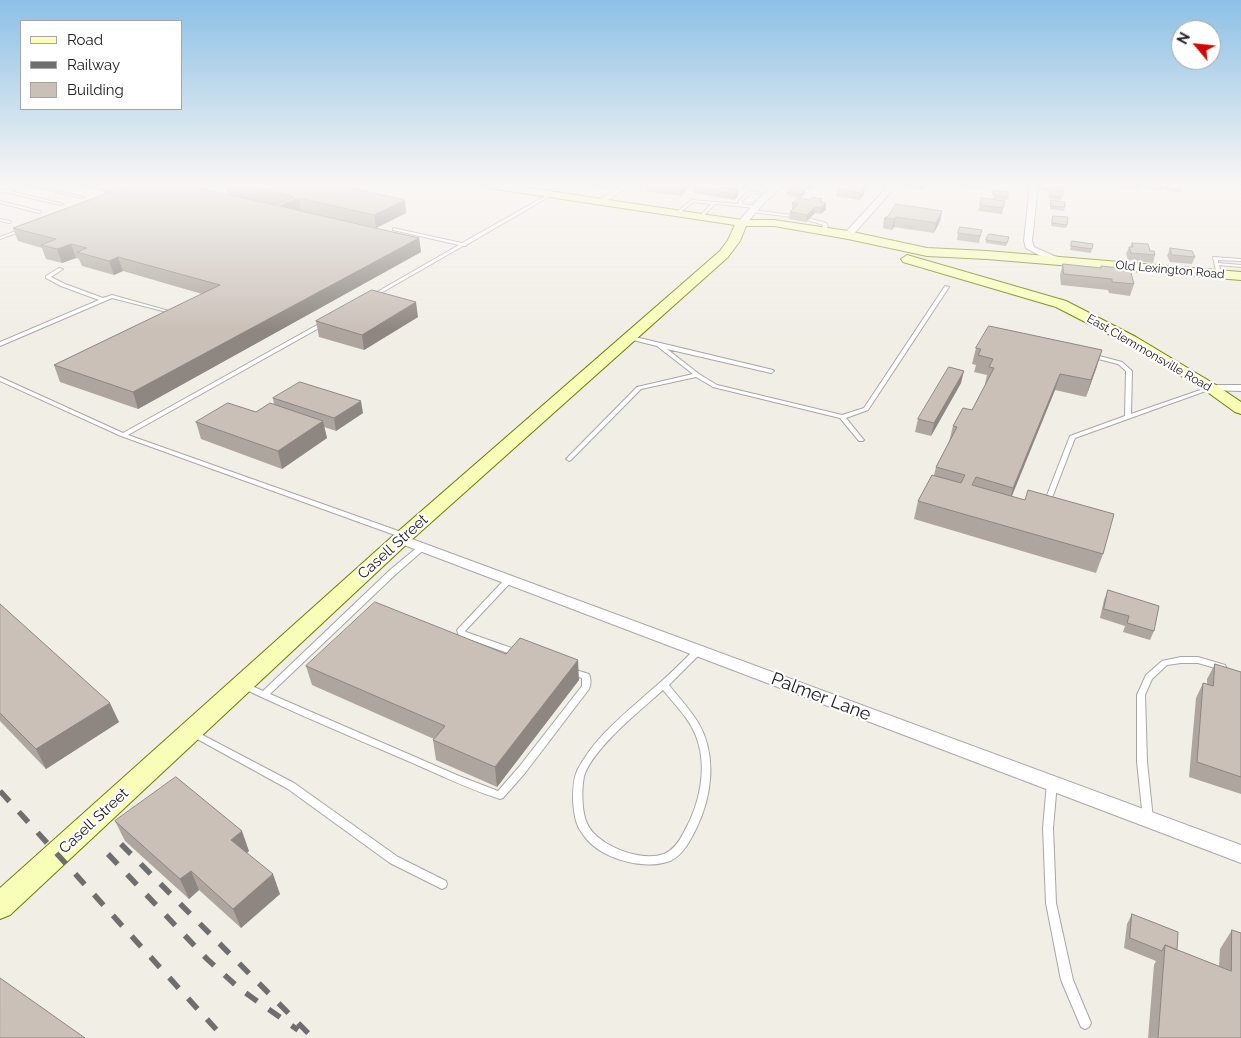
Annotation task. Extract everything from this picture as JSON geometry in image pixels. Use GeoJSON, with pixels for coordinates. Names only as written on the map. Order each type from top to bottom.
{"type":"FeatureCollection","features":[{"type":"Feature","properties":{"kind":"main road","name":"Casell Street"},"geometry":{"type":"LineString","coordinates":[[0,906],[60,854],[403,537],[724,254],[738,233]]}},
{"type":"Feature","properties":{"kind":"main road","name":"Old Lexington Road"},"geometry":{"type":"LineString","coordinates":[[775,233],[838,245]]}},
{"type":"Feature","properties":{"kind":"main road","name":"Old Lexington Road"},"geometry":{"type":"LineString","coordinates":[[843,233],[927,252]]}},
{"type":"Feature","properties":{"kind":"main road"},"geometry":{"type":"LineString","coordinates":[[838,245],[879,250],[927,252]]}},
{"type":"Feature","properties":{"kind":"main road","name":"East Clemmonsville Road"},"geometry":{"type":"LineString","coordinates":[[838,245],[929,264],[1013,291],[1054,301]]}},
{"type":"Feature","properties":{"kind":"main road","name":"East Clemmonsville Road"},"geometry":{"type":"LineString","coordinates":[[927,252],[986,268],[1022,282],[1054,301],[1131,340],[1211,388],[1241,409]]}},
{"type":"Feature","properties":{"kind":"street"},"geometry":{"type":"LineString","coordinates":[[1029,233],[1030,248],[1051,258],[1066,262]]}},
{"type":"Feature","properties":{"kind":"street"},"geometry":{"type":"LineString","coordinates":[[1013,257],[1030,248]]}},
{"type":"Feature","properties":{"kind":"street","name":"Old Lexington Road"},"geometry":{"type":"LineString","coordinates":[[927,252],[1066,262],[1218,269],[1241,276]]}},
{"type":"Feature","properties":{"kind":"street"},"geometry":{"type":"LineString","coordinates":[[1211,388],[1241,388]]}},
{"type":"Feature","properties":{"kind":"street","name":"Palmer Lane"},"geometry":{"type":"LineString","coordinates":[[403,537],[423,547],[509,580],[1241,854]]}},
{"type":"Feature","properties":{"kind":"lane"},"geometry":{"type":"LineString","coordinates":[[0,238],[13,233]]}},
{"type":"Feature","properties":{"kind":"lane"},"geometry":{"type":"LineString","coordinates":[[414,233],[464,245]]}},
{"type":"Feature","properties":{"kind":"lane"},"geometry":{"type":"LineString","coordinates":[[367,299],[484,233]]}},
{"type":"Feature","properties":{"kind":"lane"},"geometry":{"type":"LineString","coordinates":[[1241,260],[1215,258],[1218,269],[1241,266]]}},
{"type":"Feature","properties":{"kind":"lane"},"geometry":{"type":"LineString","coordinates":[[61,269],[48,277],[63,285],[104,300]]}},
{"type":"Feature","properties":{"kind":"lane"},"geometry":{"type":"LineString","coordinates":[[659,345],[697,375],[715,386],[842,417],[866,409],[947,287]]}},
{"type":"Feature","properties":{"kind":"lane"},"geometry":{"type":"LineString","coordinates":[[0,344],[112,296],[167,311]]}},
{"type":"Feature","properties":{"kind":"lane"},"geometry":{"type":"LineString","coordinates":[[123,435],[333,318]]}},
{"type":"Feature","properties":{"kind":"lane"},"geometry":{"type":"LineString","coordinates":[[630,338],[771,372]]}},
{"type":"Feature","properties":{"kind":"lane"},"geometry":{"type":"LineString","coordinates":[[1086,354],[1120,362],[1129,371],[1128,417]]}},
{"type":"Feature","properties":{"kind":"lane"},"geometry":{"type":"LineString","coordinates":[[569,459],[639,388],[697,375]]}},
{"type":"Feature","properties":{"kind":"lane"},"geometry":{"type":"LineString","coordinates":[[0,379],[123,435],[403,537]]}},
{"type":"Feature","properties":{"kind":"lane"},"geometry":{"type":"LineString","coordinates":[[1047,504],[1072,437],[1211,388]]}},
{"type":"Feature","properties":{"kind":"lane"},"geometry":{"type":"LineString","coordinates":[[842,417],[861,440]]}},
{"type":"Feature","properties":{"kind":"lane"},"geometry":{"type":"LineString","coordinates":[[264,695],[392,572],[423,547]]}},
{"type":"Feature","properties":{"kind":"lane"},"geometry":{"type":"LineString","coordinates":[[509,580],[462,630],[462,634],[524,655]]}},
{"type":"Feature","properties":{"kind":"lane"},"geometry":{"type":"LineString","coordinates":[[664,685],[696,727],[706,755],[703,798],[695,822],[680,848],[670,857],[657,861],[634,859],[612,852],[585,831],[577,802],[581,774],[606,737],[664,685],[698,650]]}},
{"type":"Feature","properties":{"kind":"lane"},"geometry":{"type":"LineString","coordinates":[[1148,820],[1142,762],[1141,695],[1149,677],[1165,663],[1181,660],[1198,660],[1234,672]]}},
{"type":"Feature","properties":{"kind":"lane"},"geometry":{"type":"LineString","coordinates":[[242,684],[288,707],[439,771],[475,789],[500,795],[522,770],[586,687],[586,676],[560,667]]}},
{"type":"Feature","properties":{"kind":"lane"},"geometry":{"type":"LineString","coordinates":[[191,731],[291,786],[394,860],[442,884]]}},
{"type":"Feature","properties":{"kind":"lane"},"geometry":{"type":"LineString","coordinates":[[1052,784],[1048,828],[1051,903],[1067,980],[1085,1024]]}},
{"type":"Feature","properties":{"kind":"building"},"geometry":{"type":"Polygon","coordinates":[[[34,233],[399,233],[419,238],[133,392],[54,365],[220,285],[118,257],[109,261],[77,252],[87,248],[71,244],[57,249],[41,245],[56,239],[34,233]]]}},
{"type":"Feature","properties":{"kind":"building"},"geometry":{"type":"Polygon","coordinates":[[[961,233],[981,233],[980,236],[961,233]]]}},
{"type":"Feature","properties":{"kind":"building"},"geometry":{"type":"Polygon","coordinates":[[[989,234],[1009,237],[1007,243],[986,240],[989,234]]]}},
{"type":"Feature","properties":{"kind":"building"},"geometry":{"type":"Polygon","coordinates":[[[1072,241],[1093,244],[1092,249],[1071,246],[1072,241]]]}},
{"type":"Feature","properties":{"kind":"building"},"geometry":{"type":"Polygon","coordinates":[[[1132,243],[1148,244],[1150,251],[1154,251],[1155,255],[1131,253],[1129,247],[1133,247],[1132,243]]]}},
{"type":"Feature","properties":{"kind":"building"},"geometry":{"type":"Polygon","coordinates":[[[1170,248],[1192,251],[1195,257],[1172,255],[1170,248]]]}},
{"type":"Feature","properties":{"kind":"building"},"geometry":{"type":"Polygon","coordinates":[[[1063,264],[1130,269],[1134,284],[1112,282],[1112,279],[1064,274],[1063,264]]]}},
{"type":"Feature","properties":{"kind":"building"},"geometry":{"type":"Polygon","coordinates":[[[372,290],[416,302],[362,335],[316,321],[372,290]]]}},
{"type":"Feature","properties":{"kind":"building"},"geometry":{"type":"Polygon","coordinates":[[[989,326],[1102,350],[1091,380],[1060,374],[1013,488],[976,477],[972,485],[1025,500],[1028,490],[1114,514],[1103,554],[918,501],[932,475],[961,483],[965,475],[936,467],[957,427],[953,426],[963,408],[972,410],[994,368],[989,367],[993,359],[978,355],[981,349],[976,348],[989,326]]]}},
{"type":"Feature","properties":{"kind":"building"},"geometry":{"type":"Polygon","coordinates":[[[949,367],[964,371],[934,423],[918,419],[949,367]]]}},
{"type":"Feature","properties":{"kind":"building"},"geometry":{"type":"Polygon","coordinates":[[[300,382],[361,401],[334,418],[273,398],[300,382]]]}},
{"type":"Feature","properties":{"kind":"building"},"geometry":{"type":"Polygon","coordinates":[[[228,403],[256,412],[270,403],[323,421],[278,451],[196,422],[228,403]]]}},
{"type":"Feature","properties":{"kind":"building"},"geometry":{"type":"Polygon","coordinates":[[[1108,590],[1159,606],[1154,631],[1127,623],[1129,616],[1104,609],[1108,590]]]}},
{"type":"Feature","properties":{"kind":"building"},"geometry":{"type":"Polygon","coordinates":[[[375,602],[506,654],[520,638],[578,660],[495,767],[433,740],[445,726],[306,666],[375,602]]]}},
{"type":"Feature","properties":{"kind":"building"},"geometry":{"type":"Polygon","coordinates":[[[0,604],[110,703],[36,749],[0,713],[0,604]]]}},
{"type":"Feature","properties":{"kind":"building"},"geometry":{"type":"Polygon","coordinates":[[[1215,664],[1241,672],[1241,777],[1197,762],[1203,683],[1213,686],[1215,664]]]}},
{"type":"Feature","properties":{"kind":"building"},"geometry":{"type":"Polygon","coordinates":[[[176,777],[242,831],[231,840],[273,874],[233,909],[191,871],[180,879],[115,821],[176,777]]]}},
{"type":"Feature","properties":{"kind":"building"},"geometry":{"type":"Polygon","coordinates":[[[1132,914],[1178,932],[1177,950],[1165,945],[1162,951],[1130,938],[1132,914]]]}},
{"type":"Feature","properties":{"kind":"building"},"geometry":{"type":"Polygon","coordinates":[[[1232,930],[1241,933],[1241,1038],[1158,1038],[1165,945],[1231,971],[1232,930]]]}},
{"type":"Feature","properties":{"kind":"building"},"geometry":{"type":"Polygon","coordinates":[[[0,978],[85,1038],[0,1038],[0,978]]]}},
{"type":"Feature","properties":{"kind":"railway"},"geometry":{"type":"LineString","coordinates":[[0,791],[224,1038]]}},
{"type":"Feature","properties":{"kind":"railway"},"geometry":{"type":"LineString","coordinates":[[121,844],[313,1038]]}},
{"type":"Feature","properties":{"kind":"railway"},"geometry":{"type":"LineString","coordinates":[[108,854],[207,959],[240,989],[298,1030]]}}]}
